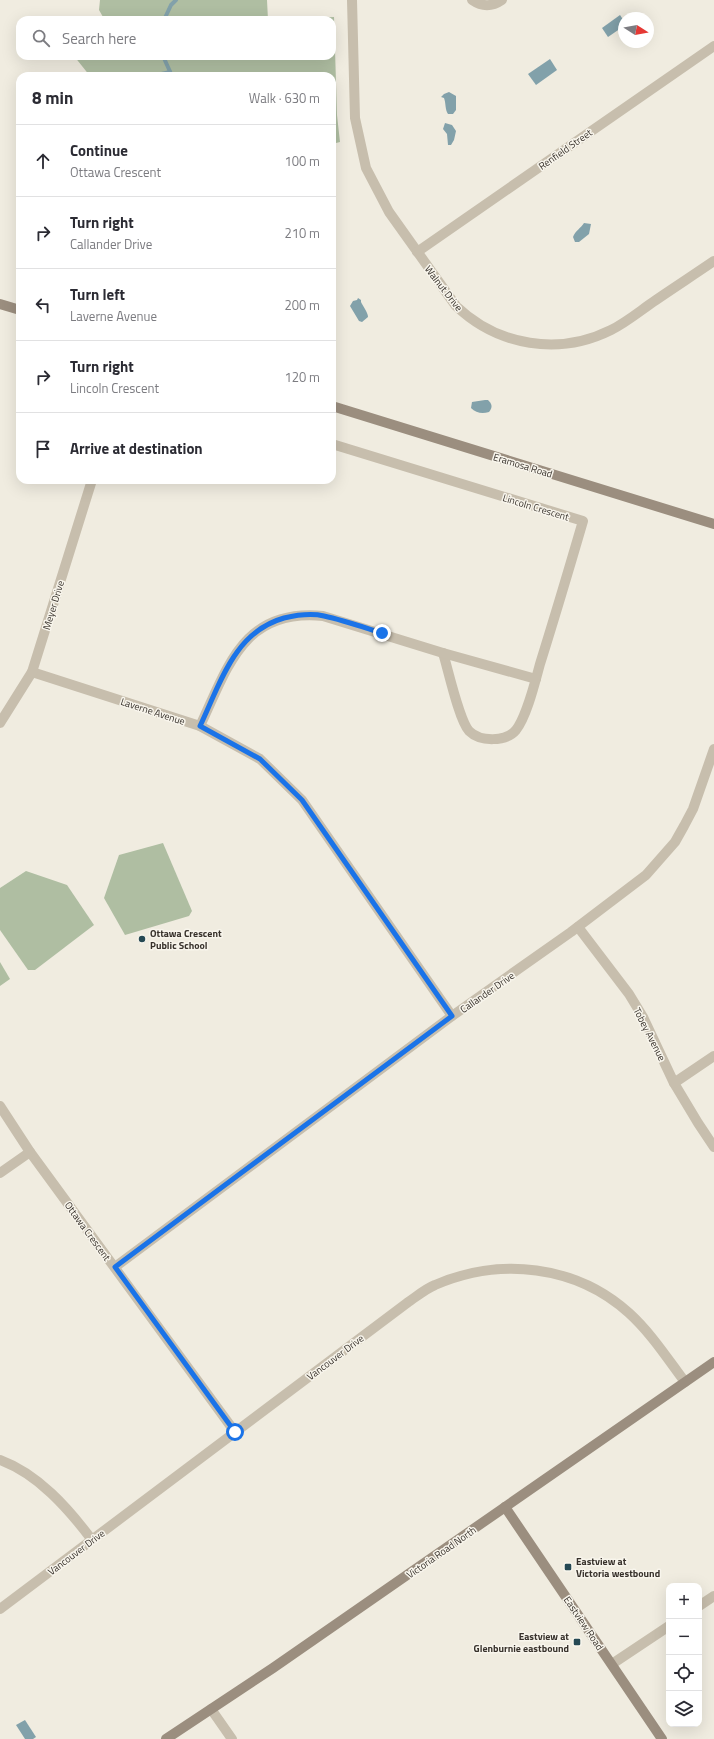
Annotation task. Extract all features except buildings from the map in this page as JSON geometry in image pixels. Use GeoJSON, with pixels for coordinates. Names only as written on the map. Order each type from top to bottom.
{"type":"FeatureCollection","features":[{"type":"Feature","properties":{"kind":"main road"},"geometry":{"type":"LineString","coordinates":[[0,304],[16,309]]}},
{"type":"Feature","properties":{"kind":"main road","name":"Eramosa Road"},"geometry":{"type":"LineString","coordinates":[[336,407],[714,524]]}},
{"type":"Feature","properties":{"kind":"main road","name":"Victoria Road North"},"geometry":{"type":"LineString","coordinates":[[166,1739],[273,1668],[714,1362]]}},
{"type":"Feature","properties":{"kind":"main road","name":"Eastview Road"},"geometry":{"type":"LineString","coordinates":[[505,1507],[662,1739]]}},
{"type":"Feature","properties":{"kind":"street","name":"Walnut Drive"},"geometry":{"type":"LineString","coordinates":[[352,0],[355,118],[366,168],[389,212],[417,252],[456,306],[477,324],[510,339],[533,344],[549,345],[578,342],[611,330],[628,320],[714,261]]}},
{"type":"Feature","properties":{"kind":"street"},"geometry":{"type":"LineString","coordinates":[[472,0],[486,6],[494,5],[502,0]]}},
{"type":"Feature","properties":{"kind":"street","name":"Renfield Street"},"geometry":{"type":"LineString","coordinates":[[417,252],[714,46]]}},
{"type":"Feature","properties":{"kind":"street","name":"Lincoln Crescent"},"geometry":{"type":"LineString","coordinates":[[336,445],[584,521],[536,679],[522,720],[515,731],[505,737],[494,739],[482,738],[474,735],[468,730],[462,720],[443,653]]}},
{"type":"Feature","properties":{"kind":"street","name":"Meyer Drive"},"geometry":{"type":"LineString","coordinates":[[0,723],[32,672],[91,484]]}},
{"type":"Feature","properties":{"kind":"street"},"geometry":{"type":"LineString","coordinates":[[200,726],[227,666],[242,644],[261,628],[275,621],[307,614],[323,616],[443,653],[536,679]]}},
{"type":"Feature","properties":{"kind":"street","name":"Laverne Avenue"},"geometry":{"type":"LineString","coordinates":[[32,672],[200,726],[260,759],[302,800],[452,1016]]}},
{"type":"Feature","properties":{"kind":"street","name":"Callander Drive"},"geometry":{"type":"LineString","coordinates":[[115,1267],[452,1016],[578,927],[646,875],[674,842],[693,809],[714,749]]}},
{"type":"Feature","properties":{"kind":"street","name":"Tobey Avenue"},"geometry":{"type":"LineString","coordinates":[[578,927],[629,994],[643,1017],[674,1083],[714,1147]]}},
{"type":"Feature","properties":{"kind":"street"},"geometry":{"type":"LineString","coordinates":[[674,1083],[714,1056]]}},
{"type":"Feature","properties":{"kind":"street","name":"Ottawa Crescent"},"geometry":{"type":"LineString","coordinates":[[0,1106],[30,1152],[235,1432]]}},
{"type":"Feature","properties":{"kind":"street"},"geometry":{"type":"LineString","coordinates":[[0,1173],[30,1152]]}},
{"type":"Feature","properties":{"kind":"street","name":"Vancouver Drive"},"geometry":{"type":"LineString","coordinates":[[0,1609],[407,1303],[434,1285],[479,1272],[504,1268],[536,1269],[571,1279],[597,1290],[629,1313],[651,1335],[685,1382]]}},
{"type":"Feature","properties":{"kind":"street"},"geometry":{"type":"LineString","coordinates":[[0,1460],[22,1471],[48,1490],[92,1540]]}},
{"type":"Feature","properties":{"kind":"street"},"geometry":{"type":"LineString","coordinates":[[702,1604],[714,1596]]}},
{"type":"Feature","properties":{"kind":"street"},"geometry":{"type":"LineString","coordinates":[[612,1664],[666,1628]]}},
{"type":"Feature","properties":{"kind":"street"},"geometry":{"type":"LineString","coordinates":[[211,1709],[232,1739]]}},
{"type":"Feature","properties":{"kind":"green space"},"geometry":{"type":"Polygon","coordinates":[[[100,0],[267,0],[268,16],[102,16],[99,10],[100,0]]]}},
{"type":"Feature","properties":{"kind":"green space"},"geometry":{"type":"Polygon","coordinates":[[[77,60],[335,60],[336,72],[87,72],[77,60]]]}},
{"type":"Feature","properties":{"kind":"green space"},"geometry":{"type":"Polygon","coordinates":[[[336,82],[337,115],[340,142],[336,143],[336,82]]]}},
{"type":"Feature","properties":{"kind":"green space"},"geometry":{"type":"Polygon","coordinates":[[[163,843],[192,911],[189,916],[125,935],[104,898],[119,855],[163,843]]]}},
{"type":"Feature","properties":{"kind":"green space"},"geometry":{"type":"Polygon","coordinates":[[[26,871],[67,885],[94,925],[35,970],[28,970],[0,930],[0,888],[26,871]]]}},
{"type":"Feature","properties":{"kind":"green space"},"geometry":{"type":"Polygon","coordinates":[[[0,962],[10,979],[0,986],[0,962]]]}},
{"type":"Feature","properties":{"kind":"water"},"geometry":{"type":"Polygon","coordinates":[[[618,16],[618,30],[608,37],[602,28],[618,16]]]}},
{"type":"Feature","properties":{"kind":"water"},"geometry":{"type":"Polygon","coordinates":[[[550,59],[557,70],[536,85],[528,74],[550,59]]]}},
{"type":"Feature","properties":{"kind":"water"},"geometry":{"type":"Polygon","coordinates":[[[449,92],[456,96],[456,110],[453,114],[448,114],[446,111],[444,98],[441,97],[449,92]]]}},
{"type":"Feature","properties":{"kind":"water"},"geometry":{"type":"Polygon","coordinates":[[[445,123],[452,125],[456,131],[451,145],[448,145],[447,134],[443,129],[445,123]]]}},
{"type":"Feature","properties":{"kind":"water"},"geometry":{"type":"Polygon","coordinates":[[[584,223],[591,224],[589,234],[579,242],[575,242],[573,237],[584,223]]]}},
{"type":"Feature","properties":{"kind":"water"},"geometry":{"type":"Polygon","coordinates":[[[358,298],[361,300],[368,315],[368,317],[362,322],[359,321],[350,306],[353,301],[357,300],[358,298]]]}},
{"type":"Feature","properties":{"kind":"water"},"geometry":{"type":"Polygon","coordinates":[[[488,400],[491,404],[491,409],[489,412],[479,413],[471,408],[472,402],[488,400]]]}},
{"type":"Feature","properties":{"kind":"water"},"geometry":{"type":"Polygon","coordinates":[[[25,1720],[36,1737],[33,1739],[25,1739],[16,1725],[25,1720]]]}},
{"type":"Feature","properties":{"kind":"waterway"},"geometry":{"type":"LineString","coordinates":[[166,16],[171,5],[176,0]]}},
{"type":"Feature","properties":{"kind":"waterway"},"geometry":{"type":"LineString","coordinates":[[165,60],[170,72]]}},
{"type":"Feature","properties":{"kind":"place","name":"Ottawa Crescent Public School"},"geometry":{"type":"Point","coordinates":[142,939]}},
{"type":"Feature","properties":{"kind":"place","name":"Eastview at Victoria westbound"},"geometry":{"type":"Point","coordinates":[568,1567]}},
{"type":"Feature","properties":{"kind":"place","name":"Eastview at Glenburnie eastbound"},"geometry":{"type":"Point","coordinates":[577,1642]}},
{"type":"Feature","properties":{"kind":"route"},"geometry":{"type":"LineString","coordinates":[[235,1432],[115,1267],[452,1016],[302,800],[260,759],[200,726],[227,666],[242,644],[261,628],[275,621],[307,614],[323,616],[382,633]]}}]}
